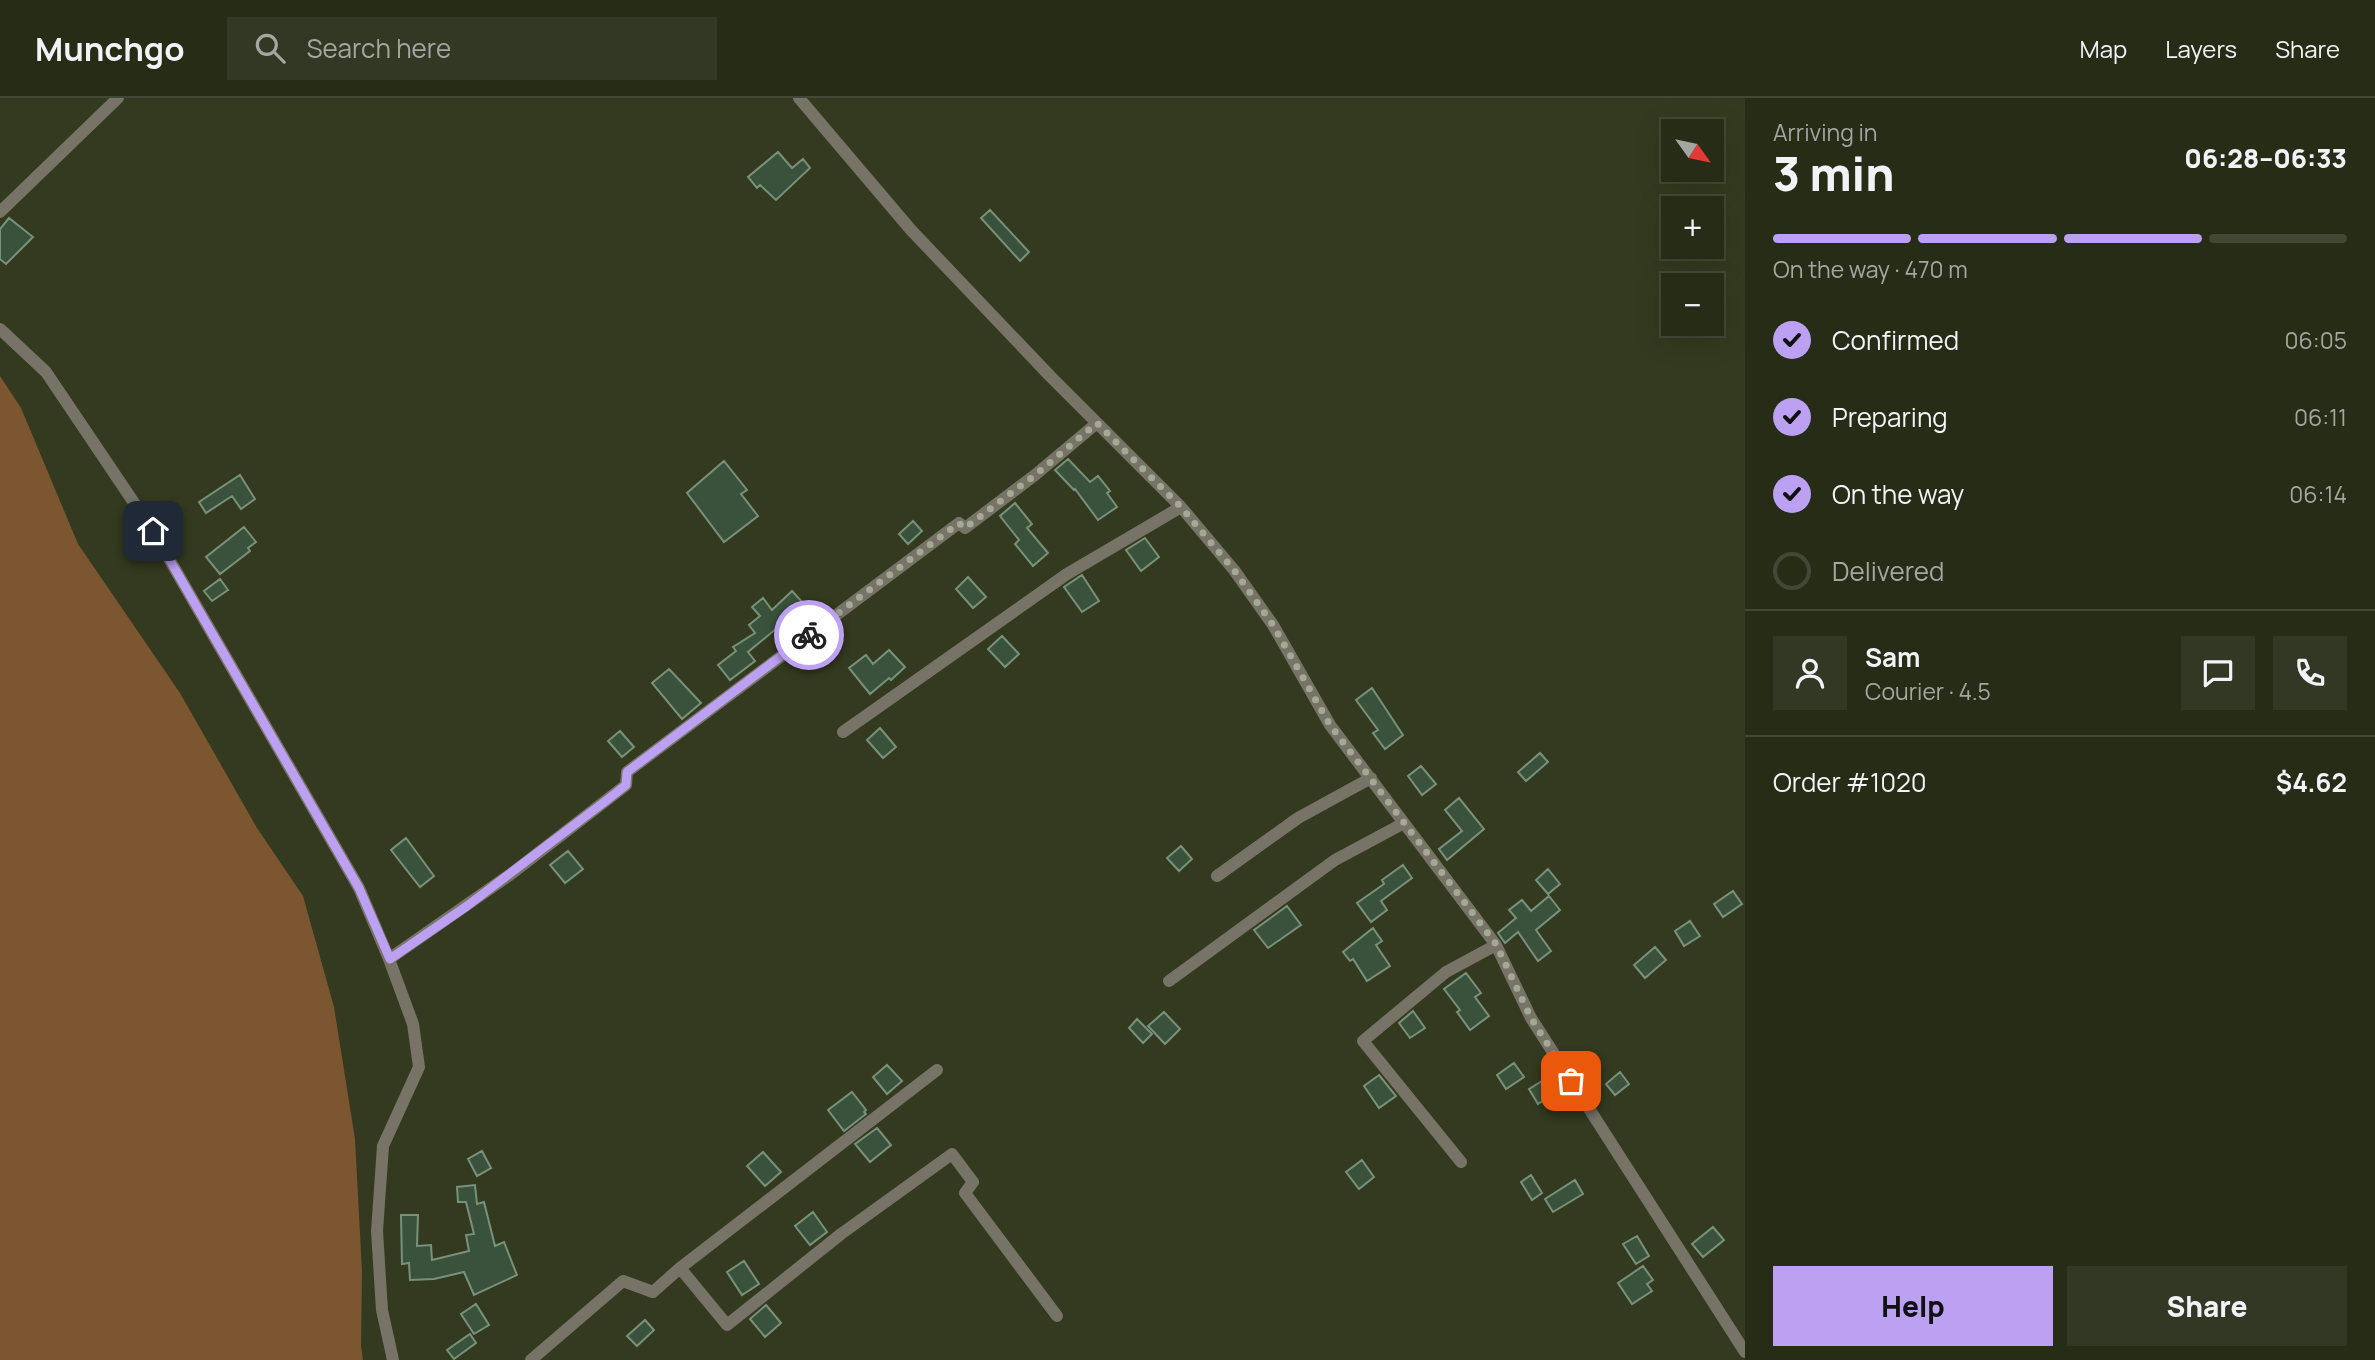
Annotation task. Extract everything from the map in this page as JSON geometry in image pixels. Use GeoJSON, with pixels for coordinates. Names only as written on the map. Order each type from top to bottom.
{"type":"FeatureCollection","features":[{"type":"Feature","properties":{"kind":"street"},"geometry":{"type":"LineString","coordinates":[[0,212],[118,98]]}},
{"type":"Feature","properties":{"kind":"street"},"geometry":{"type":"LineString","coordinates":[[799,98],[911,230],[1181,507],[1234,570],[1273,625],[1330,725],[1496,944],[1531,1018],[1745,1352]]}},
{"type":"Feature","properties":{"kind":"street"},"geometry":{"type":"LineString","coordinates":[[0,329],[46,372],[153,531],[359,888],[390,959],[413,1024],[419,1067],[383,1146],[377,1231],[382,1310],[393,1360]]}},
{"type":"Feature","properties":{"kind":"street"},"geometry":{"type":"LineString","coordinates":[[390,959],[500,882],[626,785],[627,772],[959,523],[965,528],[1097,423]]}},
{"type":"Feature","properties":{"kind":"street"},"geometry":{"type":"LineString","coordinates":[[843,732],[1067,574],[1181,507]]}},
{"type":"Feature","properties":{"kind":"street"},"geometry":{"type":"LineString","coordinates":[[1217,876],[1298,818],[1371,778]]}},
{"type":"Feature","properties":{"kind":"street"},"geometry":{"type":"LineString","coordinates":[[1169,981],[1335,860],[1404,823]]}},
{"type":"Feature","properties":{"kind":"street"},"geometry":{"type":"LineString","coordinates":[[1461,1162],[1363,1041],[1446,971],[1496,944]]}},
{"type":"Feature","properties":{"kind":"street"},"geometry":{"type":"LineString","coordinates":[[531,1360],[623,1281],[653,1292],[680,1268],[937,1070]]}},
{"type":"Feature","properties":{"kind":"street"},"geometry":{"type":"LineString","coordinates":[[680,1268],[727,1325],[841,1234],[952,1154],[973,1182],[965,1193],[1057,1316]]}},
{"type":"Feature","properties":{"kind":"shaded area"},"geometry":{"type":"Polygon","coordinates":[[[0,376],[21,408],[78,544],[180,693],[257,828],[303,896],[334,1007],[355,1139],[362,1272],[363,1360],[0,1360],[0,376]]]}},
{"type":"Feature","properties":{"kind":"building"},"geometry":{"type":"Polygon","coordinates":[[[778,152],[792,168],[803,159],[810,168],[776,200],[760,185],[757,188],[748,177],[778,152]]]}},
{"type":"Feature","properties":{"kind":"building"},"geometry":{"type":"Polygon","coordinates":[[[990,210],[1029,252],[1020,261],[981,218],[990,210]]]}},
{"type":"Feature","properties":{"kind":"building"},"geometry":{"type":"Polygon","coordinates":[[[9,218],[33,237],[6,264],[0,259],[0,229],[9,218]]]}},
{"type":"Feature","properties":{"kind":"building"},"geometry":{"type":"Polygon","coordinates":[[[1068,459],[1090,482],[1098,476],[1110,491],[1107,493],[1117,507],[1098,520],[1075,489],[1055,470],[1068,459]]]}},
{"type":"Feature","properties":{"kind":"building"},"geometry":{"type":"Polygon","coordinates":[[[724,461],[747,490],[741,494],[758,516],[724,542],[687,493],[724,461]]]}},
{"type":"Feature","properties":{"kind":"building"},"geometry":{"type":"Polygon","coordinates":[[[240,475],[255,499],[241,509],[232,496],[206,513],[199,502],[240,475]]]}},
{"type":"Feature","properties":{"kind":"building"},"geometry":{"type":"Polygon","coordinates":[[[1015,503],[1032,524],[1027,528],[1048,553],[1033,566],[1015,544],[1019,540],[1000,516],[1015,503]]]}},
{"type":"Feature","properties":{"kind":"building"},"geometry":{"type":"Polygon","coordinates":[[[913,521],[922,531],[908,544],[899,534],[913,521]]]}},
{"type":"Feature","properties":{"kind":"building"},"geometry":{"type":"Polygon","coordinates":[[[244,527],[256,542],[248,548],[250,551],[220,574],[206,557],[244,527]]]}},
{"type":"Feature","properties":{"kind":"building"},"geometry":{"type":"Polygon","coordinates":[[[1145,538],[1159,557],[1141,571],[1126,550],[1145,538]]]}},
{"type":"Feature","properties":{"kind":"building"},"geometry":{"type":"Polygon","coordinates":[[[1082,575],[1099,601],[1082,612],[1064,587],[1082,575]]]}},
{"type":"Feature","properties":{"kind":"building"},"geometry":{"type":"Polygon","coordinates":[[[968,577],[986,597],[973,608],[956,589],[968,577]]]}},
{"type":"Feature","properties":{"kind":"building"},"geometry":{"type":"Polygon","coordinates":[[[220,579],[228,590],[212,601],[204,591],[220,579]]]}},
{"type":"Feature","properties":{"kind":"building"},"geometry":{"type":"Polygon","coordinates":[[[792,591],[805,605],[748,652],[755,661],[730,680],[718,665],[736,651],[733,647],[755,633],[749,625],[760,616],[752,607],[763,598],[772,610],[792,591]]]}},
{"type":"Feature","properties":{"kind":"building"},"geometry":{"type":"Polygon","coordinates":[[[1002,636],[1019,654],[1005,667],[988,649],[1002,636]]]}},
{"type":"Feature","properties":{"kind":"building"},"geometry":{"type":"Polygon","coordinates":[[[889,650],[905,667],[870,694],[849,668],[866,655],[873,664],[889,650]]]}},
{"type":"Feature","properties":{"kind":"building"},"geometry":{"type":"Polygon","coordinates":[[[669,669],[701,703],[682,719],[652,683],[669,669]]]}},
{"type":"Feature","properties":{"kind":"building"},"geometry":{"type":"Polygon","coordinates":[[[1372,688],[1403,735],[1385,749],[1373,733],[1378,730],[1356,700],[1372,688]]]}},
{"type":"Feature","properties":{"kind":"building"},"geometry":{"type":"Polygon","coordinates":[[[880,728],[896,747],[883,758],[867,740],[880,728]]]}},
{"type":"Feature","properties":{"kind":"building"},"geometry":{"type":"Polygon","coordinates":[[[620,731],[634,747],[622,757],[608,741],[620,731]]]}},
{"type":"Feature","properties":{"kind":"building"},"geometry":{"type":"Polygon","coordinates":[[[1540,753],[1548,762],[1526,781],[1518,772],[1540,753]]]}},
{"type":"Feature","properties":{"kind":"building"},"geometry":{"type":"Polygon","coordinates":[[[1421,766],[1436,784],[1422,795],[1408,776],[1421,766]]]}},
{"type":"Feature","properties":{"kind":"building"},"geometry":{"type":"Polygon","coordinates":[[[1459,798],[1484,829],[1447,860],[1439,849],[1462,831],[1445,810],[1459,798]]]}},
{"type":"Feature","properties":{"kind":"building"},"geometry":{"type":"Polygon","coordinates":[[[406,838],[434,876],[420,887],[391,850],[406,838]]]}},
{"type":"Feature","properties":{"kind":"building"},"geometry":{"type":"Polygon","coordinates":[[[1181,846],[1192,859],[1179,871],[1167,858],[1181,846]]]}},
{"type":"Feature","properties":{"kind":"building"},"geometry":{"type":"Polygon","coordinates":[[[568,851],[583,869],[565,883],[550,865],[568,851]]]}},
{"type":"Feature","properties":{"kind":"building"},"geometry":{"type":"Polygon","coordinates":[[[1403,865],[1412,878],[1381,901],[1387,910],[1371,922],[1357,903],[1384,884],[1382,880],[1403,865]]]}},
{"type":"Feature","properties":{"kind":"building"},"geometry":{"type":"Polygon","coordinates":[[[1548,869],[1560,884],[1548,894],[1536,880],[1548,869]]]}},
{"type":"Feature","properties":{"kind":"building"},"geometry":{"type":"Polygon","coordinates":[[[1733,891],[1742,904],[1723,917],[1714,904],[1733,891]]]}},
{"type":"Feature","properties":{"kind":"building"},"geometry":{"type":"Polygon","coordinates":[[[1549,896],[1560,910],[1536,930],[1551,951],[1538,961],[1518,932],[1505,943],[1498,933],[1516,918],[1509,910],[1522,900],[1531,911],[1549,896]]]}},
{"type":"Feature","properties":{"kind":"building"},"geometry":{"type":"Polygon","coordinates":[[[1287,906],[1301,925],[1268,948],[1254,930],[1287,906]]]}},
{"type":"Feature","properties":{"kind":"building"},"geometry":{"type":"Polygon","coordinates":[[[1690,921],[1700,936],[1684,946],[1675,931],[1690,921]]]}},
{"type":"Feature","properties":{"kind":"building"},"geometry":{"type":"Polygon","coordinates":[[[1373,928],[1382,941],[1376,945],[1390,966],[1367,981],[1353,959],[1350,961],[1343,952],[1373,928]]]}},
{"type":"Feature","properties":{"kind":"building"},"geometry":{"type":"Polygon","coordinates":[[[1655,947],[1666,960],[1645,978],[1634,965],[1655,947]]]}},
{"type":"Feature","properties":{"kind":"building"},"geometry":{"type":"Polygon","coordinates":[[[1466,973],[1481,993],[1475,997],[1489,1016],[1470,1030],[1457,1012],[1460,1010],[1444,989],[1466,973]]]}},
{"type":"Feature","properties":{"kind":"building"},"geometry":{"type":"Polygon","coordinates":[[[1413,1011],[1425,1028],[1410,1038],[1399,1023],[1413,1011]]]}},
{"type":"Feature","properties":{"kind":"building"},"geometry":{"type":"Polygon","coordinates":[[[1164,1012],[1180,1029],[1165,1044],[1148,1026],[1164,1012]]]}},
{"type":"Feature","properties":{"kind":"building"},"geometry":{"type":"Polygon","coordinates":[[[1137,1019],[1152,1034],[1143,1043],[1129,1028],[1137,1019]]]}},
{"type":"Feature","properties":{"kind":"building"},"geometry":{"type":"Polygon","coordinates":[[[1514,1063],[1524,1077],[1506,1089],[1497,1075],[1514,1063]]]}},
{"type":"Feature","properties":{"kind":"building"},"geometry":{"type":"Polygon","coordinates":[[[887,1065],[902,1081],[887,1094],[873,1077],[887,1065]]]}},
{"type":"Feature","properties":{"kind":"building"},"geometry":{"type":"Polygon","coordinates":[[[1620,1072],[1629,1084],[1615,1095],[1606,1084],[1620,1072]]]}},
{"type":"Feature","properties":{"kind":"building"},"geometry":{"type":"Polygon","coordinates":[[[1379,1075],[1396,1096],[1379,1108],[1364,1086],[1379,1075]]]}},
{"type":"Feature","properties":{"kind":"building"},"geometry":{"type":"Polygon","coordinates":[[[1542,1081],[1551,1095],[1538,1104],[1529,1089],[1542,1081]]]}},
{"type":"Feature","properties":{"kind":"building"},"geometry":{"type":"Polygon","coordinates":[[[852,1092],[866,1110],[866,1114],[844,1131],[828,1110],[852,1092]]]}},
{"type":"Feature","properties":{"kind":"building"},"geometry":{"type":"Polygon","coordinates":[[[877,1128],[891,1145],[870,1162],[855,1144],[877,1128]]]}},
{"type":"Feature","properties":{"kind":"building"},"geometry":{"type":"Polygon","coordinates":[[[482,1151],[491,1168],[477,1176],[468,1159],[482,1151]]]}},
{"type":"Feature","properties":{"kind":"building"},"geometry":{"type":"Polygon","coordinates":[[[763,1152],[781,1172],[765,1186],[747,1166],[763,1152]]]}},
{"type":"Feature","properties":{"kind":"building"},"geometry":{"type":"Polygon","coordinates":[[[1362,1160],[1374,1177],[1359,1189],[1346,1172],[1362,1160]]]}},
{"type":"Feature","properties":{"kind":"building"},"geometry":{"type":"Polygon","coordinates":[[[1531,1175],[1542,1193],[1532,1200],[1521,1182],[1531,1175]]]}},
{"type":"Feature","properties":{"kind":"building"},"geometry":{"type":"Polygon","coordinates":[[[1575,1180],[1583,1194],[1553,1212],[1545,1199],[1575,1180]]]}},
{"type":"Feature","properties":{"kind":"building"},"geometry":{"type":"Polygon","coordinates":[[[475,1185],[477,1204],[484,1202],[495,1246],[504,1242],[517,1275],[474,1295],[464,1272],[434,1279],[410,1280],[409,1263],[402,1264],[401,1215],[418,1215],[417,1246],[431,1245],[432,1260],[469,1251],[466,1235],[474,1234],[466,1202],[458,1202],[457,1187],[475,1185]]]}},
{"type":"Feature","properties":{"kind":"building"},"geometry":{"type":"Polygon","coordinates":[[[813,1212],[827,1232],[810,1245],[795,1226],[813,1212]]]}},
{"type":"Feature","properties":{"kind":"building"},"geometry":{"type":"Polygon","coordinates":[[[1713,1227],[1724,1240],[1703,1257],[1692,1244],[1713,1227]]]}},
{"type":"Feature","properties":{"kind":"building"},"geometry":{"type":"Polygon","coordinates":[[[1637,1236],[1649,1256],[1636,1264],[1623,1244],[1637,1236]]]}},
{"type":"Feature","properties":{"kind":"building"},"geometry":{"type":"Polygon","coordinates":[[[744,1261],[759,1284],[742,1295],[727,1272],[744,1261]]]}},
{"type":"Feature","properties":{"kind":"building"},"geometry":{"type":"Polygon","coordinates":[[[1643,1266],[1653,1280],[1647,1284],[1652,1291],[1632,1304],[1618,1283],[1643,1266]]]}},
{"type":"Feature","properties":{"kind":"building"},"geometry":{"type":"Polygon","coordinates":[[[476,1304],[489,1325],[474,1334],[461,1314],[476,1304]]]}},
{"type":"Feature","properties":{"kind":"building"},"geometry":{"type":"Polygon","coordinates":[[[766,1305],[781,1323],[765,1337],[750,1319],[766,1305]]]}},
{"type":"Feature","properties":{"kind":"building"},"geometry":{"type":"Polygon","coordinates":[[[645,1320],[654,1330],[637,1346],[627,1336],[645,1320]]]}},
{"type":"Feature","properties":{"kind":"building"},"geometry":{"type":"Polygon","coordinates":[[[470,1334],[476,1343],[454,1359],[447,1350],[470,1334]]]}},
{"type":"Feature","properties":{"kind":"way so far"},"geometry":{"type":"LineString","coordinates":[[809,635],[959,523],[965,528],[1097,423],[1181,507],[1234,570],[1273,625],[1330,725],[1496,944],[1531,1018],[1571,1081]]}},
{"type":"Feature","properties":{"kind":"route"},"geometry":{"type":"LineString","coordinates":[[153,531],[359,888],[390,959],[511,874],[607,800],[626,785],[627,772],[809,635]]}}]}
